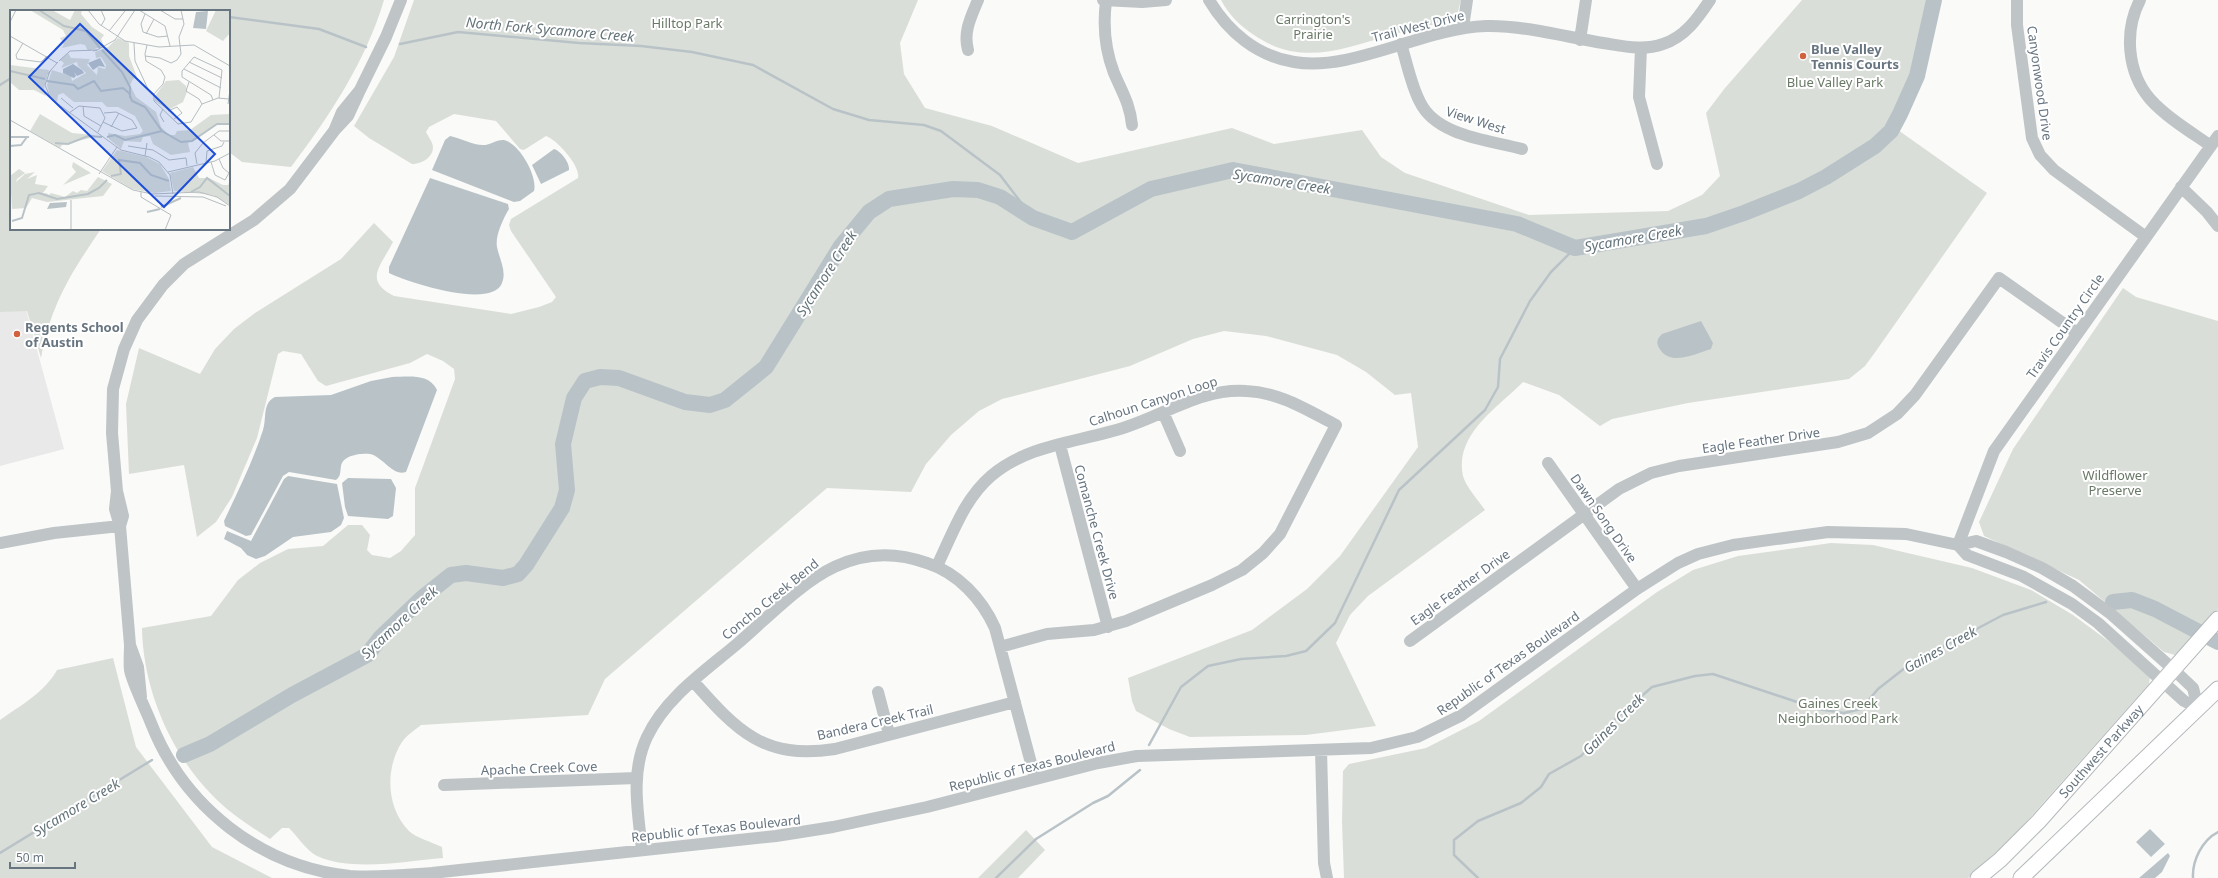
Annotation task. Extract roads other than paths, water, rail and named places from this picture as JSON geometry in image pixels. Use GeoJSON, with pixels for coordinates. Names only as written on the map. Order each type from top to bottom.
{"type":"FeatureCollection","features":[{"type":"Feature","properties":{"kind":"main road","name":"Southwest Parkway"},"geometry":{"type":"LineString","coordinates":[[1978,878],[2000,860],[2039,820],[2214,623]]}},
{"type":"Feature","properties":{"kind":"main road"},"geometry":{"type":"LineString","coordinates":[[2021,878],[2218,689]]}},
{"type":"Feature","properties":{"kind":"street","name":"Republic of Texas Boulevard"},"geometry":{"type":"LineString","coordinates":[[401,0],[382,47],[360,90],[352,111],[334,131],[298,180],[277,202],[254,220],[184,264],[163,285],[137,320],[124,349],[114,389],[112,433],[117,491],[123,516],[120,526],[130,645],[138,671],[141,697],[154,731],[169,760],[185,783],[210,811],[256,847],[305,868],[352,876],[389,877],[776,836],[840,826],[919,809],[1035,778],[1114,759],[1137,756],[1321,750],[1383,746],[1417,737],[1451,721],[1637,589],[1678,563],[1698,554],[1733,545],[1806,534],[1850,532],[1906,534],[1958,545],[1976,542],[2006,552],[2042,568],[2073,586],[2111,614],[2193,688],[2198,708]]}},
{"type":"Feature","properties":{"kind":"street"},"geometry":{"type":"LineString","coordinates":[[968,50],[966,39],[968,25],[978,0]]}},
{"type":"Feature","properties":{"kind":"street"},"geometry":{"type":"LineString","coordinates":[[1132,125],[1128,101],[1114,72],[1108,53],[1104,27],[1104,0],[1166,0]]}},
{"type":"Feature","properties":{"kind":"street","name":"Trail West Drive"},"geometry":{"type":"LineString","coordinates":[[1209,0],[1219,16],[1241,39],[1261,51],[1284,60],[1306,64],[1331,63],[1463,27],[1488,26],[1513,28],[1580,40],[1641,48],[1663,44],[1681,34],[1697,20],[1710,0]]}},
{"type":"Feature","properties":{"kind":"street"},"geometry":{"type":"LineString","coordinates":[[1463,27],[1467,0]]}},
{"type":"Feature","properties":{"kind":"street"},"geometry":{"type":"LineString","coordinates":[[1580,40],[1586,0]]}},
{"type":"Feature","properties":{"kind":"street","name":"Canyonwood Drive"},"geometry":{"type":"LineString","coordinates":[[2017,0],[2017,25],[2028,115],[2035,146],[2045,162],[2054,170],[2146,237]]}},
{"type":"Feature","properties":{"kind":"street"},"geometry":{"type":"LineString","coordinates":[[2140,0],[2133,18],[2130,42],[2133,65],[2140,84],[2159,107],[2211,146]]}},
{"type":"Feature","properties":{"kind":"street","name":"View West"},"geometry":{"type":"LineString","coordinates":[[1401,44],[1420,102],[1432,119],[1442,127],[1522,149]]}},
{"type":"Feature","properties":{"kind":"street"},"geometry":{"type":"LineString","coordinates":[[1641,48],[1639,97],[1657,164]]}},
{"type":"Feature","properties":{"kind":"street","name":"Travis Country Circle"},"geometry":{"type":"LineString","coordinates":[[1958,545],[1994,451],[2218,136]]}},
{"type":"Feature","properties":{"kind":"street"},"geometry":{"type":"LineString","coordinates":[[2181,188],[2207,212],[2218,226]]}},
{"type":"Feature","properties":{"kind":"street","name":"Eagle Feather Drive"},"geometry":{"type":"LineString","coordinates":[[1410,641],[1619,489],[1651,473],[1679,466],[1838,442],[1868,432],[1897,414],[1915,395],[1999,278],[2077,333]]}},
{"type":"Feature","properties":{"kind":"street","name":"Calhoun Canyon Loop"},"geometry":{"type":"LineString","coordinates":[[937,566],[966,506],[990,477],[1013,460],[1040,450],[1125,428],[1209,394],[1246,390],[1279,397],[1336,425],[1287,522],[1263,553],[1242,570],[1140,616],[1108,627],[1094,630],[1047,634],[1000,647]]}},
{"type":"Feature","properties":{"kind":"street"},"geometry":{"type":"LineString","coordinates":[[1163,412],[1180,451]]}},
{"type":"Feature","properties":{"kind":"street","name":"Comanche Creek Drive"},"geometry":{"type":"LineString","coordinates":[[1060,445],[1108,627]]}},
{"type":"Feature","properties":{"kind":"street","name":"Dawn Song Drive"},"geometry":{"type":"LineString","coordinates":[[1548,463],[1637,589]]}},
{"type":"Feature","properties":{"kind":"street"},"geometry":{"type":"LineString","coordinates":[[0,544],[54,533],[120,526]]}},
{"type":"Feature","properties":{"kind":"street","name":"Republic of Texas Boulevard"},"geometry":{"type":"LineString","coordinates":[[1958,545],[1967,555],[2022,576],[2072,604],[2098,624],[2184,701],[2198,708]]}},
{"type":"Feature","properties":{"kind":"street","name":"Concho Creek Bend"},"geometry":{"type":"LineString","coordinates":[[642,850],[636,778],[642,749],[653,725],[668,704],[811,581],[837,565],[866,556],[891,554],[904,555],[937,566],[963,584],[983,606],[995,628],[1035,778]]}},
{"type":"Feature","properties":{"kind":"street","name":"Bandera Creek Trail"},"geometry":{"type":"LineString","coordinates":[[693,681],[729,721],[750,737],[770,746],[793,751],[825,750],[1015,702]]}},
{"type":"Feature","properties":{"kind":"street"},"geometry":{"type":"LineString","coordinates":[[878,692],[889,734]]}},
{"type":"Feature","properties":{"kind":"street"},"geometry":{"type":"LineString","coordinates":[[1321,750],[1324,863],[1327,878]]}},
{"type":"Feature","properties":{"kind":"street","name":"Apache Creek Cove"},"geometry":{"type":"LineString","coordinates":[[444,785],[636,778]]}},
{"type":"Feature","properties":{"kind":"waterway","name":"Sycamore Creek"},"geometry":{"type":"LineString","coordinates":[[184,755],[210,744],[292,695],[367,655],[381,637],[422,598],[451,575],[466,573],[503,578],[518,574],[526,565],[562,508],[567,490],[563,444],[574,398],[585,381],[600,377],[619,378],[685,402],[710,405],[725,400],[766,367],[841,246],[869,212],[889,199],[953,189],[978,190],[1000,197],[1033,218],[1072,232],[1151,189],[1233,170],[1517,224],[1575,248],[1706,226],[1744,213],[1799,191],[1826,177],[1875,146],[1891,131],[1917,76],[1934,0]]}},
{"type":"Feature","properties":{"kind":"waterway","name":"North Fork Sycamore Creek"},"geometry":{"type":"LineString","coordinates":[[230,17],[319,29],[366,47]]}},
{"type":"Feature","properties":{"kind":"waterway","name":"North Fork Sycamore Creek"},"geometry":{"type":"LineString","coordinates":[[400,44],[458,32],[579,43],[641,46],[692,52],[753,65],[833,109],[869,120],[924,125],[941,131],[1000,175],[1033,218]]}},
{"type":"Feature","properties":{"kind":"waterway","name":"North Fork Sycamore Creek"},"geometry":{"type":"LineString","coordinates":[[0,85],[10,79]]}},
{"type":"Feature","properties":{"kind":"waterway"},"geometry":{"type":"LineString","coordinates":[[1149,745],[1181,687],[1208,666],[1241,659],[1286,656],[1306,651],[1335,623],[1399,490],[1485,410],[1498,387],[1500,359],[1530,301],[1551,272],[1575,248]]}},
{"type":"Feature","properties":{"kind":"waterway","name":"Gaines Creek"},"geometry":{"type":"LineString","coordinates":[[2113,602],[2132,600],[2155,609],[2218,642]]}},
{"type":"Feature","properties":{"kind":"waterway","name":"Gaines Creek"},"geometry":{"type":"LineString","coordinates":[[1478,878],[1454,855],[1454,840],[1478,821],[1521,803],[1541,787],[1549,774],[1581,756],[1612,722],[1652,687],[1695,676],[1713,674],[1818,709],[1844,713],[1861,709],[1878,689],[1910,664],[2003,615],[2046,602]]}},
{"type":"Feature","properties":{"kind":"waterway","name":"Sycamore Creek"},"geometry":{"type":"LineString","coordinates":[[0,853],[152,760]]}},
{"type":"Feature","properties":{"kind":"waterway"},"geometry":{"type":"LineString","coordinates":[[996,878],[1036,839],[1093,803],[1108,796],[1140,770]]}},
{"type":"Feature","properties":{"kind":"waterway"},"geometry":{"type":"LineString","coordinates":[[2193,878],[2194,865],[2199,852],[2207,840],[2218,832]]}},
{"type":"Feature","properties":{"kind":"place","name":"Blue Valley Tennis Courts"},"geometry":{"type":"Point","coordinates":[1803,56]}},
{"type":"Feature","properties":{"kind":"place","name":"Regents School of Austin"},"geometry":{"type":"Point","coordinates":[17,334]}},
{"type":"Feature","properties":{"kind":"park label","name":"Hilltop Park"},"geometry":{"type":"Point","coordinates":[687,23]}},
{"type":"Feature","properties":{"kind":"park label","name":"Carrington's Prairie"},"geometry":{"type":"Point","coordinates":[1313,26]}},
{"type":"Feature","properties":{"kind":"park label","name":"Blue Valley Park"},"geometry":{"type":"Point","coordinates":[1835,82]}},
{"type":"Feature","properties":{"kind":"park label","name":"Wildflower Preserve"},"geometry":{"type":"Point","coordinates":[2115,482]}},
{"type":"Feature","properties":{"kind":"park label","name":"Gaines Creek Neighborhood Park"},"geometry":{"type":"Point","coordinates":[1838,710]}}]}
